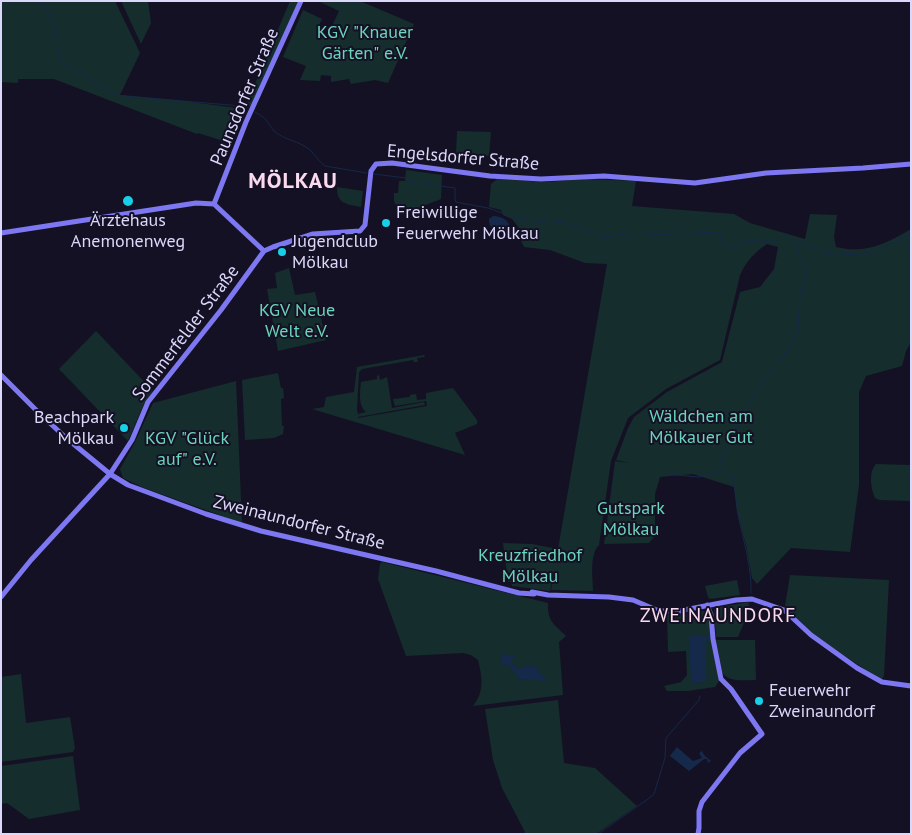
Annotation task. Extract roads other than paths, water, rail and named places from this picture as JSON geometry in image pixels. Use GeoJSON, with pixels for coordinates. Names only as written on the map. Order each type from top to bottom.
{"type":"FeatureCollection","features":[{"type":"Feature","properties":{"kind":"street","name":"Paunsdorfer Straße"},"geometry":{"type":"LineString","coordinates":[[214,204],[246,122],[301,1]]}},
{"type":"Feature","properties":{"kind":"street","name":"Engelsdorfer Straße"},"geometry":{"type":"LineString","coordinates":[[264,251],[312,234],[360,231],[363,229],[371,173],[376,164],[387,163],[490,176],[541,179],[604,176],[695,183],[766,173],[911,164]]}},
{"type":"Feature","properties":{"kind":"street"},"geometry":{"type":"LineString","coordinates":[[1,233],[196,202],[214,204],[264,251]]}},
{"type":"Feature","properties":{"kind":"street","name":"Sommerfelder Straße"},"geometry":{"type":"LineString","coordinates":[[1,597],[31,560],[110,474],[132,440],[148,402],[221,310],[264,251]]}},
{"type":"Feature","properties":{"kind":"street","name":"Zweinaundorfer Straße"},"geometry":{"type":"LineString","coordinates":[[1,375],[38,412],[110,474],[128,485],[246,527],[534,594],[609,597],[633,600],[659,611],[679,611],[752,598],[787,612],[811,635],[857,668],[882,682],[911,686]]}},
{"type":"Feature","properties":{"kind":"street"},"geometry":{"type":"LineString","coordinates":[[698,834],[698,811],[702,802],[740,753],[762,734],[731,688],[721,679],[711,615],[707,605]]}},
{"type":"Feature","properties":{"kind":"water"},"geometry":{"type":"Polygon","coordinates":[[[493,216],[505,220],[509,224],[510,231],[503,234],[493,229],[489,219],[493,216]]]}},
{"type":"Feature","properties":{"kind":"water"},"geometry":{"type":"Polygon","coordinates":[[[690,635],[710,637],[706,641],[706,678],[704,682],[692,683],[690,635]]]}},
{"type":"Feature","properties":{"kind":"water"},"geometry":{"type":"Polygon","coordinates":[[[503,654],[515,656],[510,661],[518,670],[533,666],[547,681],[520,679],[507,664],[503,667],[501,656],[503,654]]]}},
{"type":"Feature","properties":{"kind":"water"},"geometry":{"type":"Polygon","coordinates":[[[677,747],[693,761],[702,758],[699,753],[702,751],[711,761],[708,763],[707,759],[704,759],[689,771],[670,756],[677,747]]]}},
{"type":"Feature","properties":{"kind":"waterway"},"geometry":{"type":"LineString","coordinates":[[40,1],[50,16],[56,30],[59,61],[80,72],[114,95],[241,106]]}},
{"type":"Feature","properties":{"kind":"waterway"},"geometry":{"type":"LineString","coordinates":[[255,112],[265,118],[278,134],[309,149],[325,166],[367,173]]}},
{"type":"Feature","properties":{"kind":"waterway"},"geometry":{"type":"LineString","coordinates":[[374,174],[406,178],[409,182],[455,188],[456,202],[488,208],[517,218],[565,223],[600,236],[716,232],[722,235],[727,248],[732,248],[747,240],[778,240]]}},
{"type":"Feature","properties":{"kind":"waterway"},"geometry":{"type":"LineString","coordinates":[[799,239],[802,244],[823,252],[853,255],[876,251],[911,234]]}},
{"type":"Feature","properties":{"kind":"waterway"},"geometry":{"type":"LineString","coordinates":[[751,593],[749,565],[732,476],[722,468],[721,459],[758,388],[772,368],[787,352],[798,328],[800,296],[807,274],[798,254],[795,240],[784,239]]}},
{"type":"Feature","properties":{"kind":"waterway"},"geometry":{"type":"LineString","coordinates":[[668,474],[698,477],[721,472]]}},
{"type":"Feature","properties":{"kind":"waterway"},"geometry":{"type":"LineString","coordinates":[[598,834],[654,794],[665,758],[666,738],[699,700],[700,696]]}},
{"type":"Feature","properties":{"kind":"place","name":"Ärztehaus Anemonenweg"},"geometry":{"type":"Point","coordinates":[128,201]}},
{"type":"Feature","properties":{"kind":"place","name":"Freiwillige Feuerwehr Mölkau"},"geometry":{"type":"Point","coordinates":[386,223]}},
{"type":"Feature","properties":{"kind":"place","name":"Jugendclub Mölkau"},"geometry":{"type":"Point","coordinates":[282,252]}},
{"type":"Feature","properties":{"kind":"place","name":"Beachpark Mölkau"},"geometry":{"type":"Point","coordinates":[124,428]}},
{"type":"Feature","properties":{"kind":"place","name":"Feuerwehr Zweinaundorf"},"geometry":{"type":"Point","coordinates":[759,701]}},
{"type":"Feature","properties":{"kind":"district","name":"MÖLKAU"},"geometry":{"type":"Point","coordinates":[293,182]}},
{"type":"Feature","properties":{"kind":"district","name":"ZWEINAUNDORF"},"geometry":{"type":"Point","coordinates":[718,616]}},
{"type":"Feature","properties":{"kind":"park label","name":"KGV \"Knauer Gärten\" e.V."},"geometry":{"type":"Point","coordinates":[365,43]}},
{"type":"Feature","properties":{"kind":"park label","name":"KGV Neue Welt e.V."},"geometry":{"type":"Point","coordinates":[297,321]}},
{"type":"Feature","properties":{"kind":"park label","name":"Wäldchen am Mölkauer Gut"},"geometry":{"type":"Point","coordinates":[701,427]}},
{"type":"Feature","properties":{"kind":"park label","name":"KGV \"Glück auf\" e.V."},"geometry":{"type":"Point","coordinates":[187,449]}},
{"type":"Feature","properties":{"kind":"park label","name":"Gutspark Mölkau"},"geometry":{"type":"Point","coordinates":[631,519]}},
{"type":"Feature","properties":{"kind":"park label","name":"Kreuzfriedhof Mölkau"},"geometry":{"type":"Point","coordinates":[530,566]}}]}
